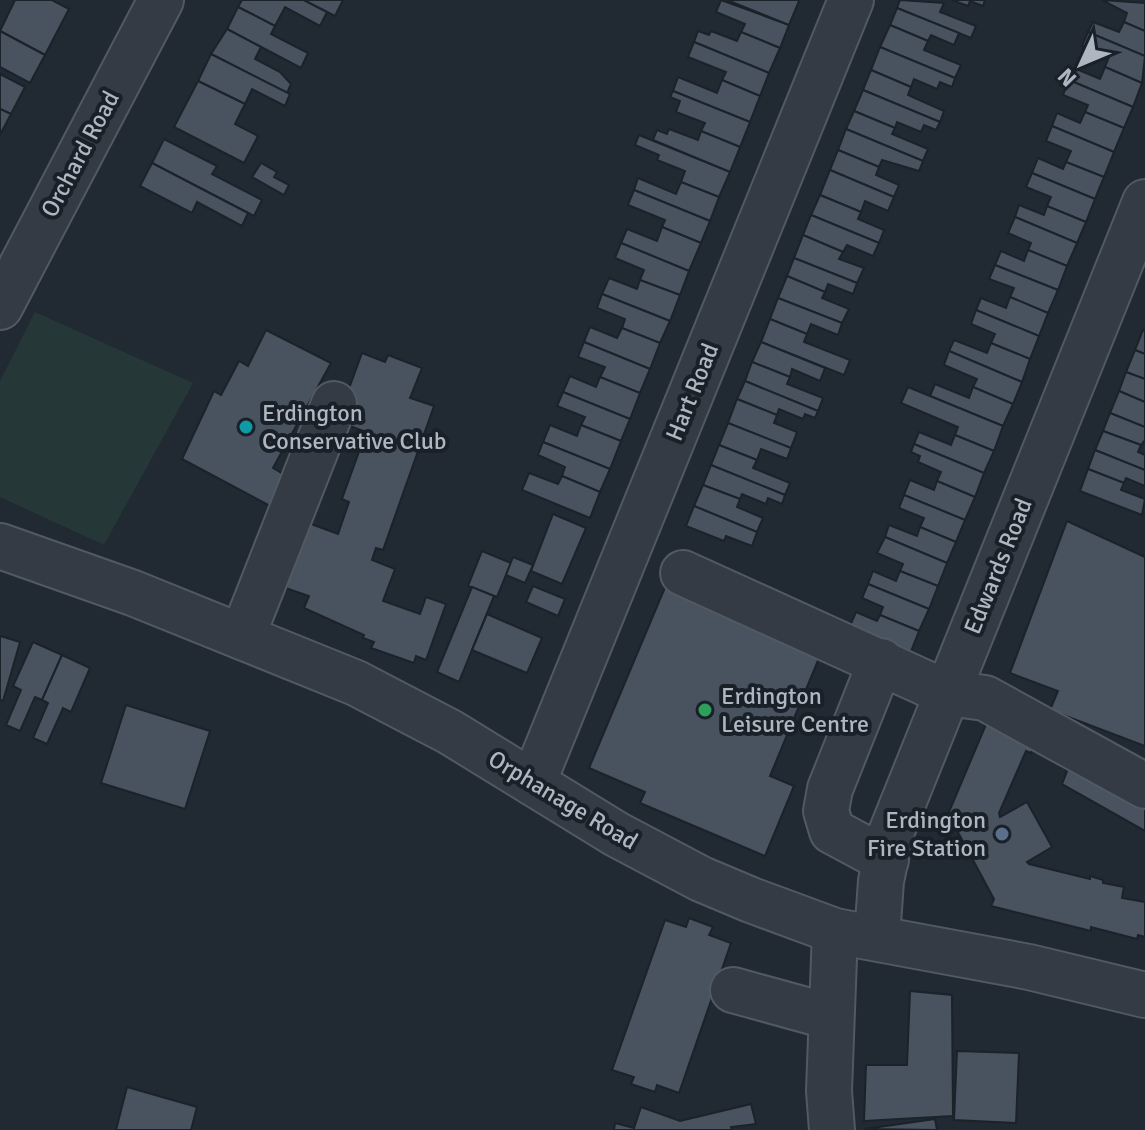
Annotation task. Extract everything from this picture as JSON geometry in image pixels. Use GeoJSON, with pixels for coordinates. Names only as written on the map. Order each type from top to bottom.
{"type":"FeatureCollection","features":[{"type":"Feature","properties":{"kind":"street","name":"Orchard Road"},"geometry":{"type":"LineString","coordinates":[[0,307],[161,0]]}},
{"type":"Feature","properties":{"kind":"street","name":"Hart Road"},"geometry":{"type":"LineString","coordinates":[[533,783],[851,0]]}},
{"type":"Feature","properties":{"kind":"street","name":"Edwards Road"},"geometry":{"type":"LineString","coordinates":[[832,1130],[831,1017],[856,934],[886,860],[891,833],[1145,202]]}},
{"type":"Feature","properties":{"kind":"street"},"geometry":{"type":"LineString","coordinates":[[242,637],[334,404]]}},
{"type":"Feature","properties":{"kind":"street","name":"Orphanage Road"},"geometry":{"type":"LineString","coordinates":[[0,546],[133,593],[356,683],[450,732],[616,834],[701,879],[856,934],[1145,995]]}},
{"type":"Feature","properties":{"kind":"street"},"geometry":{"type":"LineString","coordinates":[[683,573],[947,693],[985,698],[1145,786]]}},
{"type":"Feature","properties":{"kind":"street"},"geometry":{"type":"LineString","coordinates":[[881,661],[830,789],[826,811],[832,831],[886,860]]}},
{"type":"Feature","properties":{"kind":"street"},"geometry":{"type":"LineString","coordinates":[[733,990],[831,1017]]}},
{"type":"Feature","properties":{"kind":"shaded area"},"geometry":{"type":"Polygon","coordinates":[[[35,312],[193,383],[104,545],[0,497],[0,381],[35,312]]]}},
{"type":"Feature","properties":{"kind":"building"},"geometry":{"type":"Polygon","coordinates":[[[15,0],[52,0],[69,9],[45,55],[0,31],[15,0]]]}},
{"type":"Feature","properties":{"kind":"building"},"geometry":{"type":"Polygon","coordinates":[[[242,0],[304,0],[327,12],[320,26],[285,7],[275,26],[238,7],[242,0]]]}},
{"type":"Feature","properties":{"kind":"building"},"geometry":{"type":"Polygon","coordinates":[[[304,0],[343,0],[335,16],[304,0]]]}},
{"type":"Feature","properties":{"kind":"building"},"geometry":{"type":"Polygon","coordinates":[[[721,0],[789,25],[780,48],[741,32],[745,24],[716,12],[721,0]]]}},
{"type":"Feature","properties":{"kind":"building"},"geometry":{"type":"Polygon","coordinates":[[[727,0],[798,0],[799,1],[789,25],[727,0]]]}},
{"type":"Feature","properties":{"kind":"building"},"geometry":{"type":"Polygon","coordinates":[[[900,0],[944,3],[940,12],[976,26],[971,38],[897,8],[900,0]]]}},
{"type":"Feature","properties":{"kind":"building"},"geometry":{"type":"Polygon","coordinates":[[[952,0],[985,0],[983,6],[970,1],[968,6],[952,0]]]}},
{"type":"Feature","properties":{"kind":"building"},"geometry":{"type":"Polygon","coordinates":[[[1102,0],[1145,3],[1145,31],[1124,22],[1127,13],[1102,0]]]}},
{"type":"Feature","properties":{"kind":"building"},"geometry":{"type":"Polygon","coordinates":[[[238,7],[275,26],[271,34],[308,53],[301,68],[227,29],[238,7]]]}},
{"type":"Feature","properties":{"kind":"building"},"geometry":{"type":"Polygon","coordinates":[[[897,8],[959,33],[954,45],[931,35],[928,41],[890,25],[897,8]]]}},
{"type":"Feature","properties":{"kind":"building"},"geometry":{"type":"Polygon","coordinates":[[[1093,22],[1119,32],[1124,22],[1145,31],[1145,56],[1088,32],[1093,22]]]}},
{"type":"Feature","properties":{"kind":"building"},"geometry":{"type":"Polygon","coordinates":[[[890,25],[928,41],[924,50],[961,65],[955,78],[880,47],[890,25]]]}},
{"type":"Feature","properties":{"kind":"building"},"geometry":{"type":"Polygon","coordinates":[[[227,29],[261,47],[255,59],[280,72],[291,84],[287,93],[211,54],[227,29]]]}},
{"type":"Feature","properties":{"kind":"building"},"geometry":{"type":"Polygon","coordinates":[[[0,31],[45,55],[30,83],[0,67],[0,31]]]}},
{"type":"Feature","properties":{"kind":"building"},"geometry":{"type":"Polygon","coordinates":[[[698,31],[709,35],[711,31],[737,41],[741,32],[780,48],[769,73],[694,42],[698,31]]]}},
{"type":"Feature","properties":{"kind":"building"},"geometry":{"type":"Polygon","coordinates":[[[1088,32],[1145,56],[1142,83],[1105,67],[1109,57],[1082,46],[1088,32]]]}},
{"type":"Feature","properties":{"kind":"building"},"geometry":{"type":"Polygon","coordinates":[[[694,42],[769,73],[760,96],[722,80],[726,72],[688,57],[694,42]]]}},
{"type":"Feature","properties":{"kind":"building"},"geometry":{"type":"Polygon","coordinates":[[[880,47],[955,78],[952,87],[940,82],[937,89],[914,79],[911,87],[871,70],[880,47]]]}},
{"type":"Feature","properties":{"kind":"building"},"geometry":{"type":"Polygon","coordinates":[[[211,54],[290,94],[285,106],[252,89],[245,104],[198,81],[211,54]]]}},
{"type":"Feature","properties":{"kind":"building"},"geometry":{"type":"Polygon","coordinates":[[[1105,67],[1142,83],[1133,107],[1069,80],[1074,68],[1100,79],[1105,67]]]}},
{"type":"Feature","properties":{"kind":"building"},"geometry":{"type":"Polygon","coordinates":[[[871,70],[911,87],[908,95],[944,111],[940,122],[863,90],[871,70]]]}},
{"type":"Feature","properties":{"kind":"building"},"geometry":{"type":"Polygon","coordinates":[[[0,74],[25,87],[11,114],[0,109],[0,74]]]}},
{"type":"Feature","properties":{"kind":"building"},"geometry":{"type":"Polygon","coordinates":[[[678,77],[717,93],[722,80],[760,96],[750,122],[673,91],[678,77]]]}},
{"type":"Feature","properties":{"kind":"building"},"geometry":{"type":"Polygon","coordinates":[[[1069,80],[1133,107],[1124,128],[1085,112],[1088,105],[1063,95],[1069,80]]]}},
{"type":"Feature","properties":{"kind":"building"},"geometry":{"type":"Polygon","coordinates":[[[198,81],[245,104],[235,124],[258,136],[244,163],[174,127],[198,81]]]}},
{"type":"Feature","properties":{"kind":"building"},"geometry":{"type":"Polygon","coordinates":[[[863,90],[940,122],[936,130],[924,125],[921,132],[897,122],[895,128],[854,111],[863,90]]]}},
{"type":"Feature","properties":{"kind":"building"},"geometry":{"type":"Polygon","coordinates":[[[673,91],[750,122],[740,147],[701,131],[705,123],[676,112],[680,101],[670,97],[673,91]]]}},
{"type":"Feature","properties":{"kind":"building"},"geometry":{"type":"Polygon","coordinates":[[[0,109],[11,114],[0,135],[0,109]]]}},
{"type":"Feature","properties":{"kind":"building"},"geometry":{"type":"Polygon","coordinates":[[[854,111],[895,128],[892,134],[928,149],[923,161],[846,129],[854,111]]]}},
{"type":"Feature","properties":{"kind":"building"},"geometry":{"type":"Polygon","coordinates":[[[1085,112],[1124,128],[1114,152],[1052,126],[1057,113],[1080,123],[1085,112]]]}},
{"type":"Feature","properties":{"kind":"building"},"geometry":{"type":"Polygon","coordinates":[[[1052,126],[1114,152],[1104,177],[1066,162],[1071,151],[1046,141],[1052,126]]]}},
{"type":"Feature","properties":{"kind":"building"},"geometry":{"type":"Polygon","coordinates":[[[669,129],[698,140],[701,131],[740,147],[730,172],[653,140],[657,130],[667,134],[669,129]]]}},
{"type":"Feature","properties":{"kind":"building"},"geometry":{"type":"Polygon","coordinates":[[[846,129],[923,161],[919,171],[882,160],[879,167],[838,150],[846,129]]]}},
{"type":"Feature","properties":{"kind":"building"},"geometry":{"type":"Polygon","coordinates":[[[639,135],[730,172],[719,197],[681,182],[685,171],[657,160],[659,155],[635,145],[639,135]]]}},
{"type":"Feature","properties":{"kind":"building"},"geometry":{"type":"Polygon","coordinates":[[[164,139],[217,166],[212,174],[262,200],[254,216],[152,163],[164,139]]]}},
{"type":"Feature","properties":{"kind":"building"},"geometry":{"type":"Polygon","coordinates":[[[838,150],[879,167],[876,175],[899,185],[894,197],[830,170],[838,150]]]}},
{"type":"Feature","properties":{"kind":"building"},"geometry":{"type":"Polygon","coordinates":[[[1038,158],[1063,169],[1066,162],[1104,177],[1095,199],[1032,173],[1038,158]]]}},
{"type":"Feature","properties":{"kind":"building"},"geometry":{"type":"Polygon","coordinates":[[[152,163],[248,213],[242,226],[197,202],[192,213],[140,186],[152,163]]]}},
{"type":"Feature","properties":{"kind":"building"},"geometry":{"type":"Polygon","coordinates":[[[261,163],[277,172],[274,177],[289,185],[284,195],[252,177],[261,163]]]}},
{"type":"Feature","properties":{"kind":"building"},"geometry":{"type":"Polygon","coordinates":[[[830,170],[894,197],[888,211],[865,201],[861,212],[820,195],[830,170]]]}},
{"type":"Feature","properties":{"kind":"building"},"geometry":{"type":"Polygon","coordinates":[[[1032,173],[1095,199],[1086,222],[1047,206],[1051,197],[1026,187],[1032,173]]]}},
{"type":"Feature","properties":{"kind":"building"},"geometry":{"type":"Polygon","coordinates":[[[638,178],[676,194],[681,182],[719,197],[710,221],[634,190],[638,178]]]}},
{"type":"Feature","properties":{"kind":"building"},"geometry":{"type":"Polygon","coordinates":[[[634,190],[710,221],[701,243],[662,227],[665,220],[628,205],[634,190]]]}},
{"type":"Feature","properties":{"kind":"building"},"geometry":{"type":"Polygon","coordinates":[[[820,195],[861,212],[858,219],[884,230],[879,243],[811,215],[820,195]]]}},
{"type":"Feature","properties":{"kind":"building"},"geometry":{"type":"Polygon","coordinates":[[[1019,205],[1044,215],[1047,206],[1086,222],[1077,243],[1015,217],[1019,205]]]}},
{"type":"Feature","properties":{"kind":"building"},"geometry":{"type":"Polygon","coordinates":[[[811,215],[879,243],[873,256],[847,245],[843,252],[803,235],[811,215]]]}},
{"type":"Feature","properties":{"kind":"building"},"geometry":{"type":"Polygon","coordinates":[[[1015,217],[1077,243],[1067,266],[1028,250],[1031,243],[1008,233],[1015,217]]]}},
{"type":"Feature","properties":{"kind":"building"},"geometry":{"type":"Polygon","coordinates":[[[662,227],[701,243],[689,271],[621,243],[627,229],[657,241],[662,227]]]}},
{"type":"Feature","properties":{"kind":"building"},"geometry":{"type":"Polygon","coordinates":[[[803,235],[843,252],[839,259],[864,268],[857,283],[794,258],[803,235]]]}},
{"type":"Feature","properties":{"kind":"building"},"geometry":{"type":"Polygon","coordinates":[[[621,243],[689,271],[680,295],[640,280],[644,270],[615,258],[621,243]]]}},
{"type":"Feature","properties":{"kind":"building"},"geometry":{"type":"Polygon","coordinates":[[[1028,250],[1067,266],[1058,290],[995,265],[1001,251],[1024,261],[1028,250]]]}},
{"type":"Feature","properties":{"kind":"building"},"geometry":{"type":"Polygon","coordinates":[[[794,258],[857,283],[853,294],[828,284],[825,292],[787,276],[794,258]]]}},
{"type":"Feature","properties":{"kind":"building"},"geometry":{"type":"Polygon","coordinates":[[[995,265],[1058,290],[1048,313],[1010,297],[1014,288],[989,279],[995,265]]]}},
{"type":"Feature","properties":{"kind":"building"},"geometry":{"type":"Polygon","coordinates":[[[787,276],[825,292],[822,298],[849,309],[842,323],[778,298],[787,276]]]}},
{"type":"Feature","properties":{"kind":"building"},"geometry":{"type":"Polygon","coordinates":[[[609,278],[637,289],[640,280],[680,295],[670,321],[602,294],[609,278]]]}},
{"type":"Feature","properties":{"kind":"building"},"geometry":{"type":"Polygon","coordinates":[[[602,294],[670,321],[660,343],[622,328],[625,319],[597,308],[602,294]]]}},
{"type":"Feature","properties":{"kind":"building"},"geometry":{"type":"Polygon","coordinates":[[[1010,297],[1048,313],[1039,336],[976,310],[981,298],[1006,308],[1010,297]]]}},
{"type":"Feature","properties":{"kind":"building"},"geometry":{"type":"Polygon","coordinates":[[[778,298],[842,323],[838,335],[811,324],[807,334],[770,319],[778,298]]]}},
{"type":"Feature","properties":{"kind":"building"},"geometry":{"type":"Polygon","coordinates":[[[976,310],[1039,336],[1030,359],[991,343],[995,334],[971,324],[976,310]]]}},
{"type":"Feature","properties":{"kind":"building"},"geometry":{"type":"Polygon","coordinates":[[[770,319],[807,334],[804,342],[850,360],[844,375],[761,342],[770,319]]]}},
{"type":"Feature","properties":{"kind":"building"},"geometry":{"type":"Polygon","coordinates":[[[590,327],[617,338],[622,328],[660,343],[650,369],[584,342],[590,327]]]}},
{"type":"Feature","properties":{"kind":"building","name":"Erdington Conservative Club"},"geometry":{"type":"Polygon","coordinates":[[[266,330],[331,363],[273,468],[288,477],[272,507],[182,459],[214,391],[221,395],[239,361],[248,366],[266,330]]]}},
{"type":"Feature","properties":{"kind":"building"},"geometry":{"type":"Polygon","coordinates":[[[1145,331],[1145,354],[1135,350],[1145,331]]]}},
{"type":"Feature","properties":{"kind":"building"},"geometry":{"type":"Polygon","coordinates":[[[954,340],[987,353],[991,343],[1030,359],[1022,382],[949,351],[954,340]]]}},
{"type":"Feature","properties":{"kind":"building"},"geometry":{"type":"Polygon","coordinates":[[[584,342],[650,369],[640,393],[600,377],[605,367],[578,357],[584,342]]]}},
{"type":"Feature","properties":{"kind":"building"},"geometry":{"type":"Polygon","coordinates":[[[761,342],[825,368],[820,381],[792,369],[790,377],[752,362],[761,342]]]}},
{"type":"Feature","properties":{"kind":"building"},"geometry":{"type":"Polygon","coordinates":[[[1135,350],[1145,354],[1145,379],[1126,372],[1135,350]]]}},
{"type":"Feature","properties":{"kind":"building"},"geometry":{"type":"Polygon","coordinates":[[[949,351],[1022,382],[1013,404],[973,387],[977,379],[944,365],[949,351]]]}},
{"type":"Feature","properties":{"kind":"building"},"geometry":{"type":"Polygon","coordinates":[[[362,353],[385,362],[388,355],[422,368],[410,398],[434,406],[383,550],[376,548],[372,560],[395,569],[383,601],[420,614],[426,597],[446,604],[426,660],[416,656],[414,663],[371,648],[374,642],[363,638],[364,635],[304,608],[309,596],[277,585],[303,521],[338,534],[349,502],[342,499],[366,432],[337,421],[362,353]]]}},
{"type":"Feature","properties":{"kind":"building"},"geometry":{"type":"Polygon","coordinates":[[[752,362],[790,377],[787,384],[823,398],[818,411],[745,381],[752,362]]]}},
{"type":"Feature","properties":{"kind":"building"},"geometry":{"type":"Polygon","coordinates":[[[1126,372],[1145,379],[1145,402],[1119,391],[1126,372]]]}},
{"type":"Feature","properties":{"kind":"building"},"geometry":{"type":"Polygon","coordinates":[[[570,376],[596,387],[600,377],[640,393],[630,419],[563,392],[570,376]]]}},
{"type":"Feature","properties":{"kind":"building"},"geometry":{"type":"Polygon","coordinates":[[[745,381],[818,411],[815,418],[805,414],[803,419],[779,409],[777,415],[737,399],[745,381]]]}},
{"type":"Feature","properties":{"kind":"building"},"geometry":{"type":"Polygon","coordinates":[[[935,384],[969,398],[973,387],[1013,404],[1003,426],[930,396],[935,384]]]}},
{"type":"Feature","properties":{"kind":"building"},"geometry":{"type":"Polygon","coordinates":[[[908,387],[1003,426],[994,451],[955,435],[958,427],[901,403],[908,387]]]}},
{"type":"Feature","properties":{"kind":"building"},"geometry":{"type":"Polygon","coordinates":[[[1119,391],[1145,402],[1145,427],[1110,413],[1119,391]]]}},
{"type":"Feature","properties":{"kind":"building"},"geometry":{"type":"Polygon","coordinates":[[[563,392],[630,419],[621,441],[581,425],[585,417],[557,406],[563,392]]]}},
{"type":"Feature","properties":{"kind":"building"},"geometry":{"type":"Polygon","coordinates":[[[737,399],[777,415],[774,423],[797,432],[791,448],[728,423],[737,399]]]}},
{"type":"Feature","properties":{"kind":"building"},"geometry":{"type":"Polygon","coordinates":[[[1110,413],[1145,427],[1145,440],[1141,445],[1103,431],[1110,413]]]}},
{"type":"Feature","properties":{"kind":"building"},"geometry":{"type":"Polygon","coordinates":[[[728,423],[791,448],[787,459],[761,449],[757,460],[719,445],[728,423]]]}},
{"type":"Feature","properties":{"kind":"building"},"geometry":{"type":"Polygon","coordinates":[[[550,425],[577,436],[581,425],[621,441],[610,469],[543,442],[550,425]]]}},
{"type":"Feature","properties":{"kind":"building"},"geometry":{"type":"Polygon","coordinates":[[[1103,431],[1141,445],[1138,452],[1145,455],[1145,470],[1095,450],[1103,431]]]}},
{"type":"Feature","properties":{"kind":"building"},"geometry":{"type":"Polygon","coordinates":[[[919,432],[951,445],[955,435],[994,451],[984,473],[914,444],[919,432]]]}},
{"type":"Feature","properties":{"kind":"building"},"geometry":{"type":"Polygon","coordinates":[[[543,442],[610,469],[600,492],[562,476],[565,467],[538,455],[543,442]]]}},
{"type":"Feature","properties":{"kind":"building"},"geometry":{"type":"Polygon","coordinates":[[[914,444],[984,473],[975,497],[937,481],[941,472],[918,462],[920,456],[911,452],[914,444]]]}},
{"type":"Feature","properties":{"kind":"building"},"geometry":{"type":"Polygon","coordinates":[[[719,445],[757,460],[753,468],[790,483],[785,495],[711,465],[719,445]]]}},
{"type":"Feature","properties":{"kind":"building"},"geometry":{"type":"Polygon","coordinates":[[[1095,450],[1145,470],[1145,486],[1126,478],[1124,483],[1088,469],[1095,450]]]}},
{"type":"Feature","properties":{"kind":"building"},"geometry":{"type":"Polygon","coordinates":[[[711,465],[785,495],[782,504],[768,498],[766,504],[742,494],[740,499],[703,485],[711,465]]]}},
{"type":"Feature","properties":{"kind":"building"},"geometry":{"type":"Polygon","coordinates":[[[1088,469],[1124,483],[1121,490],[1145,499],[1142,515],[1080,491],[1088,469]]]}},
{"type":"Feature","properties":{"kind":"building"},"geometry":{"type":"Polygon","coordinates":[[[529,473],[558,484],[562,476],[600,492],[590,518],[522,490],[529,473]]]}},
{"type":"Feature","properties":{"kind":"building"},"geometry":{"type":"Polygon","coordinates":[[[910,480],[934,490],[937,481],[975,497],[965,520],[904,495],[910,480]]]}},
{"type":"Feature","properties":{"kind":"building"},"geometry":{"type":"Polygon","coordinates":[[[703,485],[740,499],[737,507],[763,518],[757,532],[694,506],[703,485]]]}},
{"type":"Feature","properties":{"kind":"building"},"geometry":{"type":"Polygon","coordinates":[[[904,495],[965,520],[956,542],[920,527],[924,518],[899,508],[904,495]]]}},
{"type":"Feature","properties":{"kind":"building"},"geometry":{"type":"Polygon","coordinates":[[[694,506],[757,532],[752,546],[726,536],[724,541],[686,526],[694,506]]]}},
{"type":"Feature","properties":{"kind":"building"},"geometry":{"type":"Polygon","coordinates":[[[553,514],[586,528],[562,584],[531,571],[553,514]]]}},
{"type":"Feature","properties":{"kind":"building"},"geometry":{"type":"Polygon","coordinates":[[[1067,521],[1145,557],[1145,746],[1050,710],[1058,691],[1010,673],[1067,521]]]}},
{"type":"Feature","properties":{"kind":"building"},"geometry":{"type":"Polygon","coordinates":[[[889,525],[917,536],[920,527],[956,542],[947,563],[885,537],[889,525]]]}},
{"type":"Feature","properties":{"kind":"building"},"geometry":{"type":"Polygon","coordinates":[[[885,537],[947,563],[938,586],[900,571],[903,564],[877,553],[885,537]]]}},
{"type":"Feature","properties":{"kind":"building"},"geometry":{"type":"Polygon","coordinates":[[[482,551],[511,563],[497,597],[468,586],[482,551]]]}},
{"type":"Feature","properties":{"kind":"building"},"geometry":{"type":"Polygon","coordinates":[[[513,557],[533,565],[525,583],[506,575],[513,557]]]}},
{"type":"Feature","properties":{"kind":"building"},"geometry":{"type":"Polygon","coordinates":[[[873,571],[896,581],[900,571],[938,586],[929,609],[868,584],[873,571]]]}},
{"type":"Feature","properties":{"kind":"building"},"geometry":{"type":"Polygon","coordinates":[[[868,584],[929,609],[919,631],[880,615],[883,607],[862,598],[868,584]]]}},
{"type":"Feature","properties":{"kind":"building","name":"Erdington Leisure Centre"},"geometry":{"type":"Polygon","coordinates":[[[666,585],[822,651],[770,776],[794,786],[765,856],[640,803],[645,792],[589,768],[666,585]]]}},
{"type":"Feature","properties":{"kind":"building"},"geometry":{"type":"Polygon","coordinates":[[[533,586],[565,599],[558,616],[526,602],[533,586]]]}},
{"type":"Feature","properties":{"kind":"building"},"geometry":{"type":"Polygon","coordinates":[[[472,587],[494,596],[459,682],[437,672],[472,587]]]}},
{"type":"Feature","properties":{"kind":"building"},"geometry":{"type":"Polygon","coordinates":[[[856,612],[877,621],[880,615],[919,631],[910,654],[849,628],[856,612]]]}},
{"type":"Feature","properties":{"kind":"building"},"geometry":{"type":"Polygon","coordinates":[[[487,614],[542,638],[527,673],[472,650],[487,614]]]}},
{"type":"Feature","properties":{"kind":"building"},"geometry":{"type":"Polygon","coordinates":[[[0,636],[20,642],[3,701],[0,700],[0,636]]]}},
{"type":"Feature","properties":{"kind":"building"},"geometry":{"type":"Polygon","coordinates":[[[33,642],[62,655],[42,700],[35,697],[20,731],[6,725],[21,690],[13,686],[33,642]]]}},
{"type":"Feature","properties":{"kind":"building"},"geometry":{"type":"Polygon","coordinates":[[[62,655],[90,668],[71,712],[63,708],[47,744],[33,738],[48,703],[42,700],[62,655]]]}},
{"type":"Feature","properties":{"kind":"building"},"geometry":{"type":"Polygon","coordinates":[[[126,705],[210,731],[185,809],[101,783],[126,705]]]}},
{"type":"Feature","properties":{"kind":"building","name":"Erdington Fire Station"},"geometry":{"type":"Polygon","coordinates":[[[987,722],[1037,741],[1031,753],[1026,751],[999,813],[1000,817],[1027,802],[1052,847],[1027,862],[1124,887],[1122,898],[1145,902],[1145,937],[1138,935],[1137,939],[1091,927],[1091,931],[991,906],[994,899],[952,821],[946,819],[987,722]]]}},
{"type":"Feature","properties":{"kind":"building"},"geometry":{"type":"Polygon","coordinates":[[[1071,753],[1145,797],[1145,831],[1062,784],[1067,771],[1062,767],[1071,753]]]}},
{"type":"Feature","properties":{"kind":"building"},"geometry":{"type":"Polygon","coordinates":[[[689,918],[713,927],[709,935],[731,943],[679,1093],[657,1085],[655,1092],[631,1084],[634,1077],[612,1070],[665,920],[686,927],[689,918]]]}},
{"type":"Feature","properties":{"kind":"building"},"geometry":{"type":"Polygon","coordinates":[[[910,991],[952,995],[953,1116],[864,1121],[866,1065],[907,1065],[910,991]]]}},
{"type":"Feature","properties":{"kind":"building"},"geometry":{"type":"Polygon","coordinates":[[[957,1051],[1019,1053],[1016,1123],[954,1120],[957,1051]]]}},
{"type":"Feature","properties":{"kind":"building"},"geometry":{"type":"Polygon","coordinates":[[[127,1087],[197,1107],[191,1130],[116,1130],[127,1087]]]}},
{"type":"Feature","properties":{"kind":"building"},"geometry":{"type":"Polygon","coordinates":[[[751,1104],[756,1124],[731,1127],[732,1130],[614,1130],[615,1123],[634,1128],[641,1107],[680,1121],[751,1104]]]}},
{"type":"Feature","properties":{"kind":"building"},"geometry":{"type":"Polygon","coordinates":[[[935,1119],[937,1130],[865,1129],[935,1119]]]}},
{"type":"Feature","properties":{"kind":"place","name":"Erdington Conservative Club"},"geometry":{"type":"Point","coordinates":[246,427]}},
{"type":"Feature","properties":{"kind":"place","name":"Erdington Leisure Centre"},"geometry":{"type":"Point","coordinates":[705,710]}},
{"type":"Feature","properties":{"kind":"place","name":"Erdington Fire Station"},"geometry":{"type":"Point","coordinates":[1002,834]}}]}
